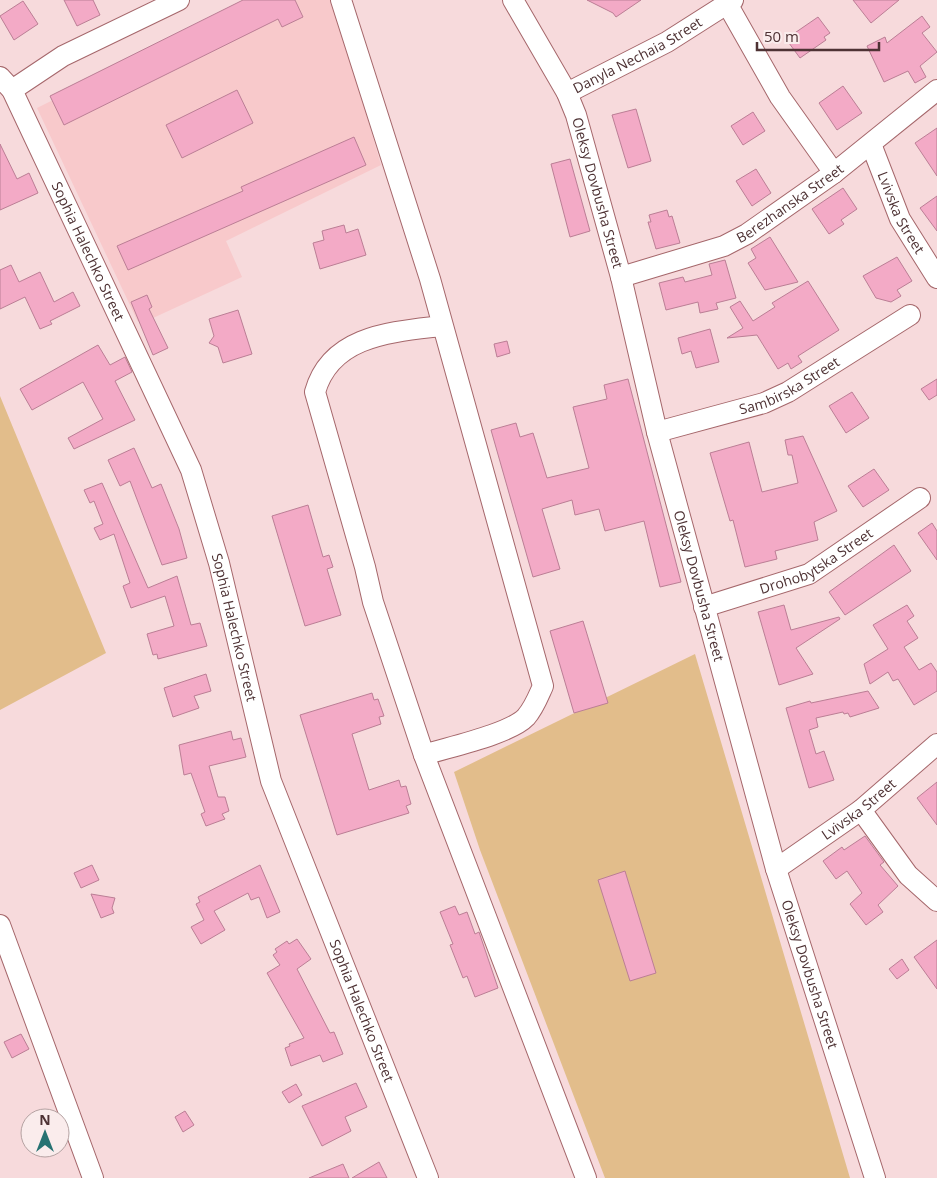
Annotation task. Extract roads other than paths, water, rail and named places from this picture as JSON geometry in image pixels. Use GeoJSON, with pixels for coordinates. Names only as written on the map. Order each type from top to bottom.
{"type":"FeatureCollection","features":[{"type":"Feature","properties":{"kind":"street"},"geometry":{"type":"LineString","coordinates":[[6,84],[179,0]]}},
{"type":"Feature","properties":{"kind":"street"},"geometry":{"type":"LineString","coordinates":[[341,0],[424,260],[543,686],[534,707],[525,718],[508,728],[424,754]]}},
{"type":"Feature","properties":{"kind":"street","name":"Oleksy Dovbusha Street"},"geometry":{"type":"LineString","coordinates":[[513,0],[567,93],[576,115],[620,277],[657,432],[776,869],[875,1178]]}},
{"type":"Feature","properties":{"kind":"street"},"geometry":{"type":"LineString","coordinates":[[729,1],[780,97],[834,173]]}},
{"type":"Feature","properties":{"kind":"street","name":"Danyla Nechaia Street"},"geometry":{"type":"LineString","coordinates":[[567,93],[667,42],[729,1]]}},
{"type":"Feature","properties":{"kind":"street","name":"Sophia Halechko Street"},"geometry":{"type":"LineString","coordinates":[[6,84],[191,470],[219,563],[271,782],[428,1178]]}},
{"type":"Feature","properties":{"kind":"street","name":"Berezhanska Street"},"geometry":{"type":"LineString","coordinates":[[620,277],[724,246],[747,234],[834,173],[937,90]]}},
{"type":"Feature","properties":{"kind":"street","name":"Lvivska Street"},"geometry":{"type":"LineString","coordinates":[[870,144],[900,219],[937,278]]}},
{"type":"Feature","properties":{"kind":"street","name":"Sambirska Street"},"geometry":{"type":"LineString","coordinates":[[657,432],[772,399],[788,392],[910,315]]}},
{"type":"Feature","properties":{"kind":"street"},"geometry":{"type":"LineString","coordinates":[[442,326],[377,336],[350,346],[332,360],[320,375],[315,392],[365,567],[373,602],[424,754],[586,1178]]}},
{"type":"Feature","properties":{"kind":"street","name":"Drohobytska Street"},"geometry":{"type":"LineString","coordinates":[[704,606],[809,574],[920,498]]}},
{"type":"Feature","properties":{"kind":"street","name":"Lvivska Street"},"geometry":{"type":"LineString","coordinates":[[776,869],[861,810],[937,744]]}},
{"type":"Feature","properties":{"kind":"street"},"geometry":{"type":"LineString","coordinates":[[861,810],[908,875],[937,902]]}},
{"type":"Feature","properties":{"kind":"street"},"geometry":{"type":"LineString","coordinates":[[0,925],[93,1178]]}}]}
